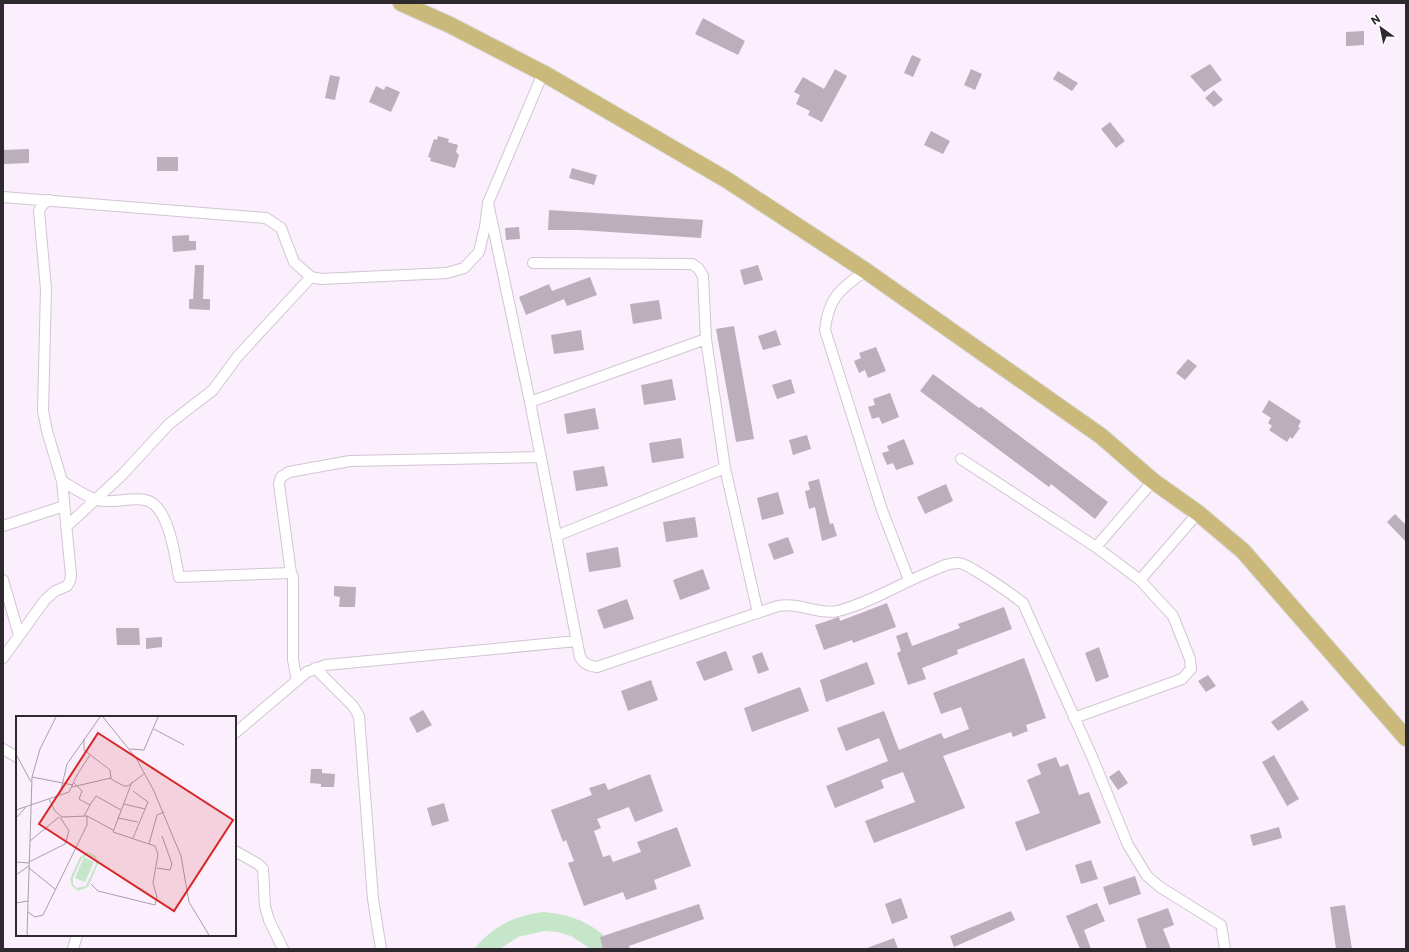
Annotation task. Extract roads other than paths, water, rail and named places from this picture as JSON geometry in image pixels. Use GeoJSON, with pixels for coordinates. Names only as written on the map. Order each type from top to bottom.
{"type":"FeatureCollection","features":[{"type":"Feature","properties":{"kind":"main road"},"geometry":{"type":"LineString","coordinates":[[401,3],[448,24],[543,73],[727,180],[866,271],[1101,436],[1153,481],[1198,513],[1243,552],[1406,738]]}},
{"type":"Feature","properties":{"kind":"street"},"geometry":{"type":"LineString","coordinates":[[3,197],[266,218],[281,228],[294,262],[311,277],[321,279],[447,273],[464,268],[479,252],[486,227],[488,203],[543,73]]}},
{"type":"Feature","properties":{"kind":"street"},"geometry":{"type":"LineString","coordinates":[[3,658],[45,600],[55,591],[67,586],[70,581],[62,481],[47,431],[43,411],[46,290],[39,211],[42,205],[49,200]]}},
{"type":"Feature","properties":{"kind":"street"},"geometry":{"type":"LineString","coordinates":[[488,203],[582,661],[586,664],[597,667],[787,604],[823,611],[838,610],[880,594],[947,564],[960,563],[1009,591],[1023,603],[1093,759],[1128,845],[1147,876],[1160,887],[1222,925],[1225,949]]}},
{"type":"Feature","properties":{"kind":"street"},"geometry":{"type":"LineString","coordinates":[[533,263],[692,264],[698,268],[703,276],[706,339],[725,468],[758,613]]}},
{"type":"Feature","properties":{"kind":"street"},"geometry":{"type":"LineString","coordinates":[[866,271],[849,282],[835,296],[827,313],[826,330],[882,510],[909,580]]}},
{"type":"Feature","properties":{"kind":"street"},"geometry":{"type":"LineString","coordinates":[[66,527],[97,500],[122,475],[169,424],[213,390],[238,356],[311,277]]}},
{"type":"Feature","properties":{"kind":"street"},"geometry":{"type":"LineString","coordinates":[[530,402],[706,339]]}},
{"type":"Feature","properties":{"kind":"street"},"geometry":{"type":"LineString","coordinates":[[296,681],[293,660],[293,577],[291,573],[279,484],[281,477],[288,472],[350,461],[540,457]]}},
{"type":"Feature","properties":{"kind":"street"},"geometry":{"type":"LineString","coordinates":[[961,459],[1096,547],[1140,580],[1173,616],[1190,659],[1191,669],[1182,679],[1074,718]]}},
{"type":"Feature","properties":{"kind":"street"},"geometry":{"type":"LineString","coordinates":[[556,536],[725,468]]}},
{"type":"Feature","properties":{"kind":"street"},"geometry":{"type":"LineString","coordinates":[[62,481],[97,500],[146,500],[157,506],[162,512],[170,537],[179,577],[291,573]]}},
{"type":"Feature","properties":{"kind":"street"},"geometry":{"type":"LineString","coordinates":[[1096,547],[1153,481]]}},
{"type":"Feature","properties":{"kind":"street"},"geometry":{"type":"LineString","coordinates":[[3,526],[64,506]]}},
{"type":"Feature","properties":{"kind":"street"},"geometry":{"type":"LineString","coordinates":[[1140,580],[1198,513]]}},
{"type":"Feature","properties":{"kind":"street"},"geometry":{"type":"LineString","coordinates":[[3,580],[19,635]]}},
{"type":"Feature","properties":{"kind":"street"},"geometry":{"type":"LineString","coordinates":[[236,732],[296,681],[315,668],[577,641]]}},
{"type":"Feature","properties":{"kind":"street"},"geometry":{"type":"LineString","coordinates":[[315,668],[353,706],[359,716],[373,899],[381,949]]}},
{"type":"Feature","properties":{"kind":"street"},"geometry":{"type":"LineString","coordinates":[[3,749],[16,756]]}},
{"type":"Feature","properties":{"kind":"street"},"geometry":{"type":"LineString","coordinates":[[236,852],[258,864],[263,869],[265,906],[269,920],[283,949]]}},
{"type":"Feature","properties":{"kind":"street"},"geometry":{"type":"LineString","coordinates":[[73,949],[77,936]]}}]}
